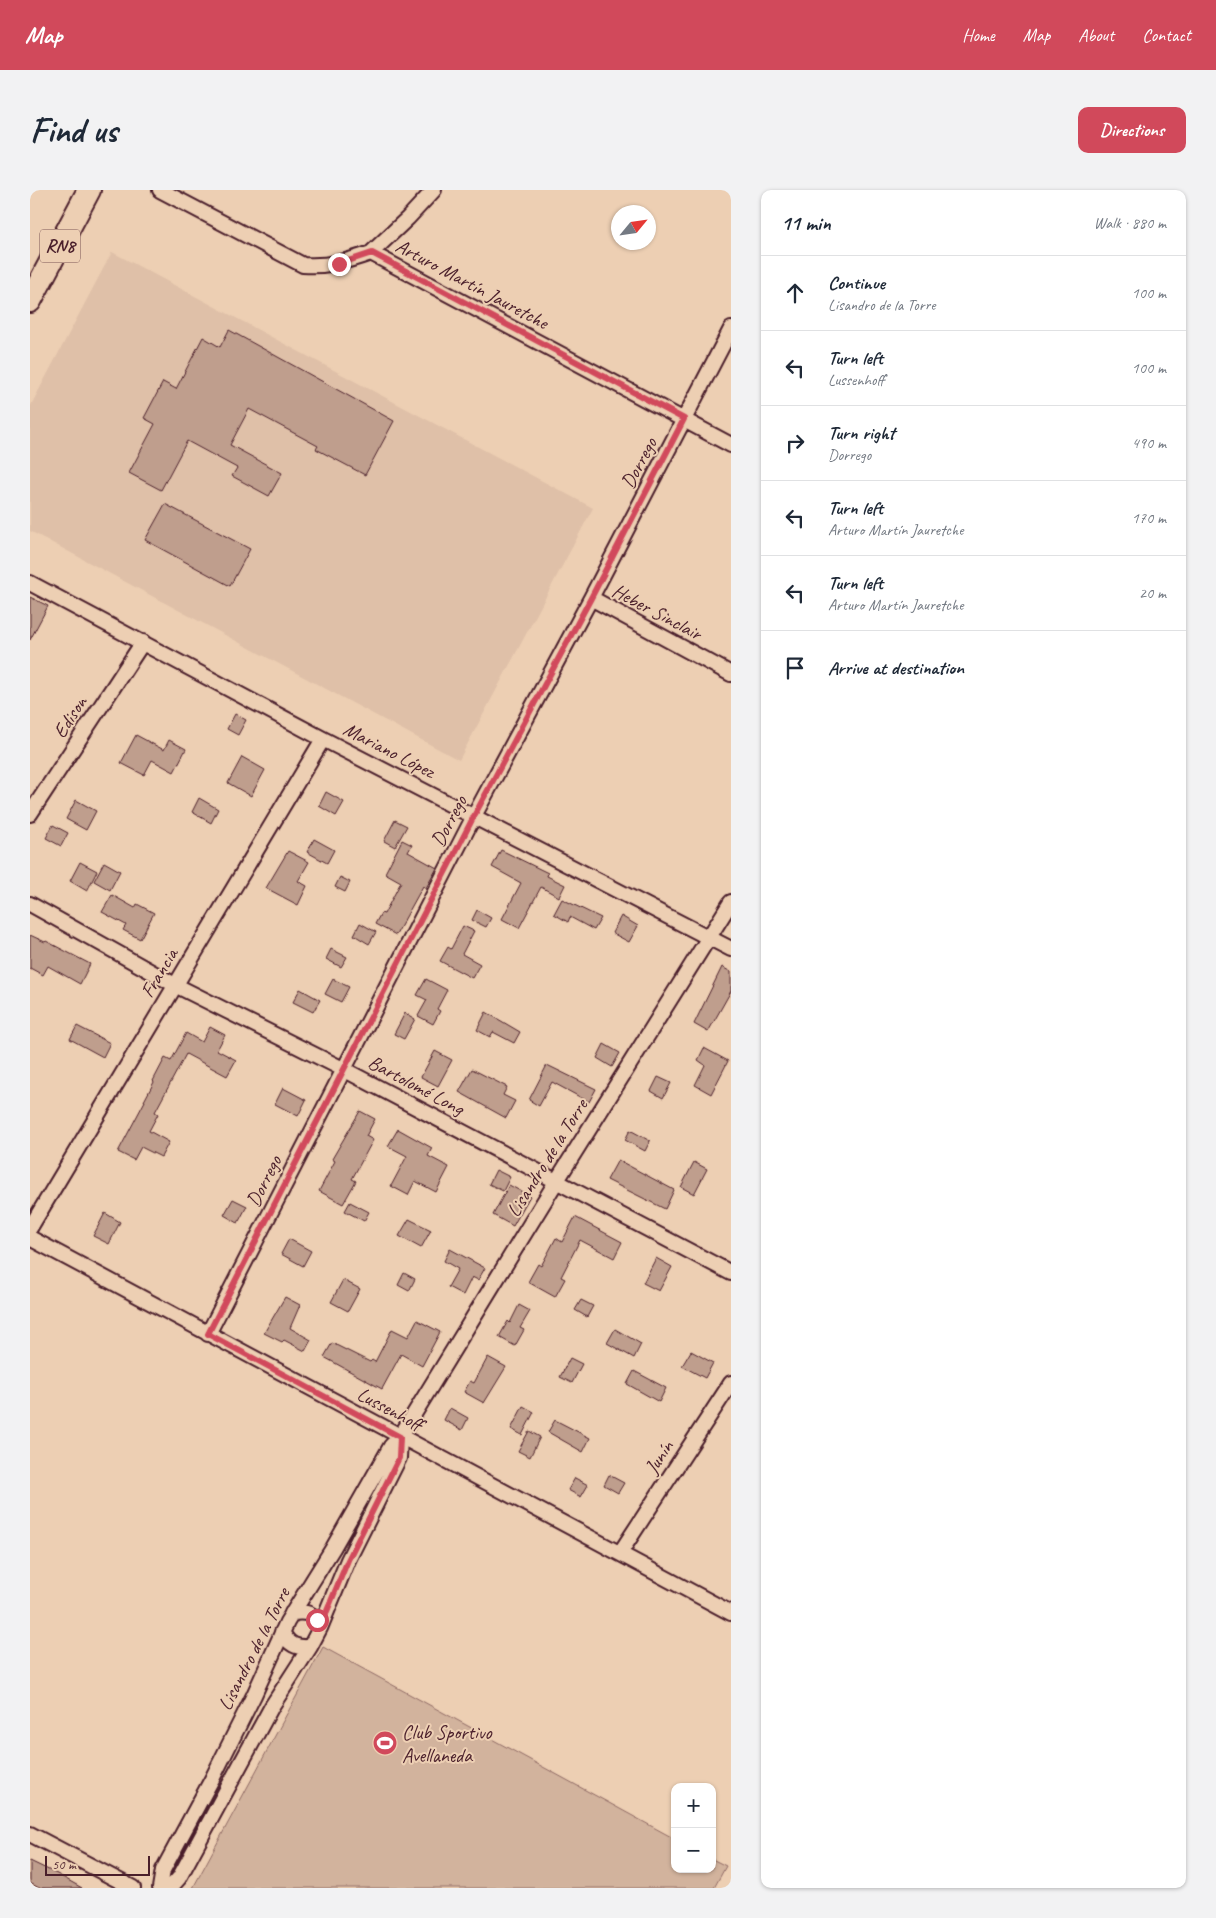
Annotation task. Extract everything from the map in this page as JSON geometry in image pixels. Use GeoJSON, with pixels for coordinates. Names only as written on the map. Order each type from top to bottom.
{"type":"FeatureCollection","features":[{"type":"Feature","properties":{"kind":"highway","name":"RN8"},"geometry":{"type":"LineString","coordinates":[[30,301],[89,190]]}},
{"type":"Feature","properties":{"kind":"street","name":"Arturo Martín Jauretche"},"geometry":{"type":"LineString","coordinates":[[160,190],[303,265],[339,264],[372,253],[731,445]]}},
{"type":"Feature","properties":{"kind":"street"},"geometry":{"type":"LineString","coordinates":[[372,253],[434,190]]}},
{"type":"Feature","properties":{"kind":"street","name":"Dorrego"},"geometry":{"type":"LineString","coordinates":[[208,1334],[474,816],[591,598],[731,329]]}},
{"type":"Feature","properties":{"kind":"street","name":"Mariano López"},"geometry":{"type":"LineString","coordinates":[[30,583],[323,740],[731,949]]}},
{"type":"Feature","properties":{"kind":"street","name":"Heber Sinclair"},"geometry":{"type":"LineString","coordinates":[[591,598],[731,674]]}},
{"type":"Feature","properties":{"kind":"street","name":"Edison"},"geometry":{"type":"LineString","coordinates":[[30,814],[143,642]]}},
{"type":"Feature","properties":{"kind":"street","name":"Francia"},"geometry":{"type":"LineString","coordinates":[[30,1228],[323,740]]}},
{"type":"Feature","properties":{"kind":"street","name":"Lisandro de la Torre"},"geometry":{"type":"LineString","coordinates":[[160,1888],[163,1870],[212,1779],[292,1613],[333,1548],[392,1446],[400,1437],[556,1182],[731,902]]}},
{"type":"Feature","properties":{"kind":"street","name":"Bartolomé Long"},"geometry":{"type":"LineString","coordinates":[[30,904],[175,985],[343,1069],[731,1272]]}},
{"type":"Feature","properties":{"kind":"street","name":"Lussenhoff"},"geometry":{"type":"LineString","coordinates":[[30,1238],[731,1613]]}},
{"type":"Feature","properties":{"kind":"street","name":"Junín"},"geometry":{"type":"LineString","coordinates":[[620,1554],[731,1383]]}},
{"type":"Feature","properties":{"kind":"street","name":"Lisandro de la Torre"},"geometry":{"type":"LineString","coordinates":[[170,1888],[179,1878],[272,1706],[320,1628],[348,1560],[399,1458],[400,1437]]}},
{"type":"Feature","properties":{"kind":"street"},"geometry":{"type":"LineString","coordinates":[[292,1613],[308,1612],[313,1615],[320,1628]]}},
{"type":"Feature","properties":{"kind":"street"},"geometry":{"type":"LineString","coordinates":[[282,1632],[286,1640],[297,1647],[310,1647]]}},
{"type":"Feature","properties":{"kind":"street"},"geometry":{"type":"LineString","coordinates":[[254,1695],[272,1706]]}},
{"type":"Feature","properties":{"kind":"street"},"geometry":{"type":"LineString","coordinates":[[212,1779],[229,1788]]}},
{"type":"Feature","properties":{"kind":"street"},"geometry":{"type":"LineString","coordinates":[[30,1834],[133,1888]]}},
{"type":"Feature","properties":{"kind":"shaded area"},"geometry":{"type":"Polygon","coordinates":[[[112,252],[593,508],[459,760],[30,531],[30,407],[112,252]]]}},
{"type":"Feature","properties":{"kind":"shaded area","name":"Club Sportivo Avellaneda"},"geometry":{"type":"Polygon","coordinates":[[[323,1647],[671,1837],[671,1873],[716,1873],[716,1861],[726,1866],[714,1888],[193,1888],[323,1647]]]}},
{"type":"Feature","properties":{"kind":"building"},"geometry":{"type":"Polygon","coordinates":[[[229,330],[394,421],[365,475],[316,449],[318,446],[249,409],[230,445],[282,473],[269,496],[232,476],[237,468],[187,441],[161,490],[129,473],[155,424],[144,418],[163,382],[176,389],[203,337],[220,347],[229,330]]]}},
{"type":"Feature","properties":{"kind":"building"},"geometry":{"type":"Polygon","coordinates":[[[165,504],[250,549],[230,586],[145,540],[165,504]]]}},
{"type":"Feature","properties":{"kind":"building"},"geometry":{"type":"Polygon","coordinates":[[[30,597],[48,606],[30,640],[30,597]]]}},
{"type":"Feature","properties":{"kind":"building"},"geometry":{"type":"Polygon","coordinates":[[[235,714],[246,720],[238,735],[227,729],[235,714]]]}},
{"type":"Feature","properties":{"kind":"building"},"geometry":{"type":"Polygon","coordinates":[[[136,735],[164,750],[169,740],[186,749],[174,772],[152,760],[144,775],[121,763],[136,735]]]}},
{"type":"Feature","properties":{"kind":"building"},"geometry":{"type":"Polygon","coordinates":[[[242,757],[265,770],[251,796],[228,783],[242,757]]]}},
{"type":"Feature","properties":{"kind":"building"},"geometry":{"type":"Polygon","coordinates":[[[326,792],[344,802],[336,816],[319,806],[326,792]]]}},
{"type":"Feature","properties":{"kind":"building"},"geometry":{"type":"Polygon","coordinates":[[[199,798],[218,809],[211,823],[192,812],[199,798]]]}},
{"type":"Feature","properties":{"kind":"building"},"geometry":{"type":"Polygon","coordinates":[[[76,800],[96,811],[86,830],[66,819],[76,800]]]}},
{"type":"Feature","properties":{"kind":"building"},"geometry":{"type":"Polygon","coordinates":[[[395,820],[407,826],[395,847],[384,841],[395,820]]]}},
{"type":"Feature","properties":{"kind":"building"},"geometry":{"type":"Polygon","coordinates":[[[53,825],[68,833],[61,846],[46,838],[53,825]]]}},
{"type":"Feature","properties":{"kind":"building"},"geometry":{"type":"Polygon","coordinates":[[[314,839],[334,850],[327,863],[307,852],[314,839]]]}},
{"type":"Feature","properties":{"kind":"building"},"geometry":{"type":"Polygon","coordinates":[[[402,840],[412,845],[408,852],[437,868],[426,888],[423,886],[396,935],[375,924],[381,913],[384,914],[401,882],[385,873],[402,840]]]}},
{"type":"Feature","properties":{"kind":"building"},"geometry":{"type":"Polygon","coordinates":[[[501,850],[548,873],[547,876],[565,885],[559,897],[541,887],[519,928],[502,919],[521,883],[492,867],[501,850]]]}},
{"type":"Feature","properties":{"kind":"building"},"geometry":{"type":"Polygon","coordinates":[[[288,851],[309,862],[298,881],[307,886],[298,905],[266,888],[288,851]]]}},
{"type":"Feature","properties":{"kind":"building"},"geometry":{"type":"Polygon","coordinates":[[[80,862],[97,871],[87,891],[70,881],[80,862]]]}},
{"type":"Feature","properties":{"kind":"building"},"geometry":{"type":"Polygon","coordinates":[[[104,862],[120,871],[110,890],[94,881],[104,862]]]}},
{"type":"Feature","properties":{"kind":"building"},"geometry":{"type":"Polygon","coordinates":[[[340,877],[350,882],[345,892],[335,887],[340,877]]]}},
{"type":"Feature","properties":{"kind":"building"},"geometry":{"type":"Polygon","coordinates":[[[112,895],[135,908],[137,904],[154,913],[140,939],[123,930],[126,925],[102,912],[112,895]]]}},
{"type":"Feature","properties":{"kind":"building"},"geometry":{"type":"Polygon","coordinates":[[[562,899],[601,918],[594,930],[570,917],[568,922],[554,914],[562,899]]]}},
{"type":"Feature","properties":{"kind":"building"},"geometry":{"type":"Polygon","coordinates":[[[477,910],[491,918],[486,927],[472,920],[477,910]]]}},
{"type":"Feature","properties":{"kind":"building"},"geometry":{"type":"Polygon","coordinates":[[[621,916],[638,926],[629,942],[612,933],[621,916]]]}},
{"type":"Feature","properties":{"kind":"building"},"geometry":{"type":"Polygon","coordinates":[[[360,923],[376,932],[369,944],[354,935],[360,923]]]}},
{"type":"Feature","properties":{"kind":"building"},"geometry":{"type":"Polygon","coordinates":[[[463,926],[474,931],[462,954],[480,964],[472,978],[440,961],[448,947],[451,949],[463,926]]]}},
{"type":"Feature","properties":{"kind":"building"},"geometry":{"type":"Polygon","coordinates":[[[30,935],[46,941],[90,964],[80,984],[48,966],[43,975],[30,968],[30,935]]]}},
{"type":"Feature","properties":{"kind":"building"},"geometry":{"type":"Polygon","coordinates":[[[331,949],[347,957],[341,967],[326,959],[331,949]]]}},
{"type":"Feature","properties":{"kind":"building"},"geometry":{"type":"Polygon","coordinates":[[[722,967],[731,972],[731,991],[708,1032],[694,1024],[722,967]]]}},
{"type":"Feature","properties":{"kind":"building"},"geometry":{"type":"Polygon","coordinates":[[[333,979],[349,987],[341,1002],[325,994],[333,979]]]}},
{"type":"Feature","properties":{"kind":"building"},"geometry":{"type":"Polygon","coordinates":[[[426,979],[447,990],[437,1009],[440,1011],[433,1024],[418,1016],[427,1000],[417,995],[426,979]]]}},
{"type":"Feature","properties":{"kind":"building"},"geometry":{"type":"Polygon","coordinates":[[[300,989],[320,1000],[313,1012],[293,1002],[300,989]]]}},
{"type":"Feature","properties":{"kind":"building"},"geometry":{"type":"Polygon","coordinates":[[[486,1012],[520,1032],[514,1043],[493,1032],[490,1037],[477,1030],[486,1012]]]}},
{"type":"Feature","properties":{"kind":"building"},"geometry":{"type":"Polygon","coordinates":[[[405,1013],[415,1019],[404,1039],[394,1034],[405,1013]]]}},
{"type":"Feature","properties":{"kind":"building"},"geometry":{"type":"Polygon","coordinates":[[[77,1026],[110,1043],[103,1057],[70,1039],[77,1026]]]}},
{"type":"Feature","properties":{"kind":"building"},"geometry":{"type":"Polygon","coordinates":[[[210,1027],[225,1035],[217,1050],[236,1060],[227,1076],[186,1054],[155,1112],[158,1114],[149,1131],[169,1142],[161,1157],[141,1147],[134,1160],[118,1152],[165,1058],[171,1061],[186,1033],[202,1042],[210,1027]]]}},
{"type":"Feature","properties":{"kind":"building"},"geometry":{"type":"Polygon","coordinates":[[[604,1044],[620,1053],[612,1067],[597,1058],[604,1044]]]}},
{"type":"Feature","properties":{"kind":"building"},"geometry":{"type":"Polygon","coordinates":[[[704,1048],[728,1061],[711,1094],[695,1085],[705,1065],[698,1060],[704,1048]]]}},
{"type":"Feature","properties":{"kind":"building"},"geometry":{"type":"Polygon","coordinates":[[[435,1051],[452,1060],[438,1086],[421,1077],[435,1051]]]}},
{"type":"Feature","properties":{"kind":"building"},"geometry":{"type":"Polygon","coordinates":[[[547,1065],[596,1089],[589,1102],[552,1082],[539,1106],[529,1100],[547,1065]]]}},
{"type":"Feature","properties":{"kind":"building"},"geometry":{"type":"Polygon","coordinates":[[[472,1069],[507,1087],[503,1095],[515,1101],[506,1118],[459,1092],[472,1069]]]}},
{"type":"Feature","properties":{"kind":"building"},"geometry":{"type":"Polygon","coordinates":[[[658,1077],[671,1083],[663,1098],[651,1091],[658,1077]]]}},
{"type":"Feature","properties":{"kind":"building"},"geometry":{"type":"Polygon","coordinates":[[[283,1088],[306,1100],[298,1116],[275,1104],[283,1088]]]}},
{"type":"Feature","properties":{"kind":"building"},"geometry":{"type":"Polygon","coordinates":[[[360,1111],[375,1119],[366,1136],[373,1140],[352,1179],[356,1181],[343,1204],[319,1191],[335,1161],[332,1159],[360,1111]]]}},
{"type":"Feature","properties":{"kind":"building"},"geometry":{"type":"Polygon","coordinates":[[[398,1129],[432,1148],[428,1156],[449,1167],[436,1192],[415,1181],[408,1195],[391,1186],[407,1156],[388,1146],[398,1129]]]}},
{"type":"Feature","properties":{"kind":"building"},"geometry":{"type":"Polygon","coordinates":[[[630,1130],[650,1141],[645,1151],[625,1140],[630,1130]]]}},
{"type":"Feature","properties":{"kind":"building"},"geometry":{"type":"Polygon","coordinates":[[[618,1160],[674,1190],[665,1209],[607,1180],[618,1160]]]}},
{"type":"Feature","properties":{"kind":"building"},"geometry":{"type":"Polygon","coordinates":[[[694,1162],[707,1169],[694,1194],[681,1187],[694,1162]]]}},
{"type":"Feature","properties":{"kind":"building"},"geometry":{"type":"Polygon","coordinates":[[[496,1170],[510,1177],[503,1191],[489,1184],[496,1170]]]}},
{"type":"Feature","properties":{"kind":"building"},"geometry":{"type":"Polygon","coordinates":[[[509,1185],[530,1196],[513,1226],[493,1215],[509,1185]]]}},
{"type":"Feature","properties":{"kind":"building"},"geometry":{"type":"Polygon","coordinates":[[[233,1199],[247,1206],[238,1223],[224,1215],[233,1199]]]}},
{"type":"Feature","properties":{"kind":"building"},"geometry":{"type":"Polygon","coordinates":[[[350,1202],[369,1212],[364,1221],[345,1211],[350,1202]]]}},
{"type":"Feature","properties":{"kind":"building"},"geometry":{"type":"Polygon","coordinates":[[[105,1213],[120,1222],[109,1244],[93,1236],[105,1213]]]}},
{"type":"Feature","properties":{"kind":"building"},"geometry":{"type":"Polygon","coordinates":[[[575,1217],[622,1242],[614,1258],[580,1240],[561,1277],[565,1279],[555,1297],[528,1282],[538,1264],[541,1266],[556,1238],[562,1242],[575,1217]]]}},
{"type":"Feature","properties":{"kind":"building"},"geometry":{"type":"Polygon","coordinates":[[[409,1219],[431,1230],[421,1248],[399,1236],[409,1219]]]}},
{"type":"Feature","properties":{"kind":"building"},"geometry":{"type":"Polygon","coordinates":[[[289,1239],[311,1251],[303,1266],[281,1254],[289,1239]]]}},
{"type":"Feature","properties":{"kind":"building"},"geometry":{"type":"Polygon","coordinates":[[[450,1249],[485,1268],[478,1280],[472,1277],[463,1295],[448,1287],[458,1269],[444,1261],[450,1249]]]}},
{"type":"Feature","properties":{"kind":"building"},"geometry":{"type":"Polygon","coordinates":[[[656,1258],[672,1267],[659,1291],[643,1283],[656,1258]]]}},
{"type":"Feature","properties":{"kind":"building"},"geometry":{"type":"Polygon","coordinates":[[[404,1273],[415,1279],[409,1291],[398,1285],[404,1273]]]}},
{"type":"Feature","properties":{"kind":"building"},"geometry":{"type":"Polygon","coordinates":[[[343,1280],[360,1289],[348,1311],[331,1302],[343,1280]]]}},
{"type":"Feature","properties":{"kind":"building"},"geometry":{"type":"Polygon","coordinates":[[[285,1297],[300,1305],[290,1328],[311,1340],[305,1351],[284,1340],[282,1342],[264,1333],[285,1297]]]}},
{"type":"Feature","properties":{"kind":"building"},"geometry":{"type":"Polygon","coordinates":[[[581,1300],[593,1306],[587,1317],[575,1310],[581,1300]]]}},
{"type":"Feature","properties":{"kind":"building"},"geometry":{"type":"Polygon","coordinates":[[[519,1305],[530,1311],[520,1328],[524,1330],[515,1346],[499,1337],[508,1321],[510,1323],[519,1305]]]}},
{"type":"Feature","properties":{"kind":"building"},"geometry":{"type":"Polygon","coordinates":[[[417,1320],[440,1332],[422,1366],[401,1354],[382,1389],[324,1357],[332,1343],[370,1362],[372,1360],[375,1362],[392,1329],[408,1337],[417,1320]]]}},
{"type":"Feature","properties":{"kind":"building"},"geometry":{"type":"Polygon","coordinates":[[[615,1329],[641,1344],[634,1358],[607,1343],[615,1329]]]}},
{"type":"Feature","properties":{"kind":"building"},"geometry":{"type":"Polygon","coordinates":[[[691,1351],[713,1363],[705,1378],[682,1366],[691,1351]]]}},
{"type":"Feature","properties":{"kind":"building"},"geometry":{"type":"Polygon","coordinates":[[[488,1357],[506,1367],[484,1403],[464,1392],[470,1381],[474,1383],[488,1357]]]}},
{"type":"Feature","properties":{"kind":"building"},"geometry":{"type":"Polygon","coordinates":[[[570,1358],[582,1364],[572,1383],[560,1377],[570,1358]]]}},
{"type":"Feature","properties":{"kind":"building"},"geometry":{"type":"Polygon","coordinates":[[[634,1371],[666,1388],[659,1402],[627,1384],[634,1371]]]}},
{"type":"Feature","properties":{"kind":"building"},"geometry":{"type":"Polygon","coordinates":[[[523,1406],[534,1412],[522,1435],[511,1429],[523,1406]]]}},
{"type":"Feature","properties":{"kind":"building"},"geometry":{"type":"Polygon","coordinates":[[[450,1408],[468,1418],[462,1430],[444,1420],[450,1408]]]}},
{"type":"Feature","properties":{"kind":"building"},"geometry":{"type":"Polygon","coordinates":[[[555,1420],[590,1438],[583,1452],[548,1432],[555,1420]]]}},
{"type":"Feature","properties":{"kind":"building"},"geometry":{"type":"Polygon","coordinates":[[[529,1431],[540,1437],[530,1457],[518,1451],[529,1431]]]}},
{"type":"Feature","properties":{"kind":"building"},"geometry":{"type":"Polygon","coordinates":[[[609,1475],[624,1483],[618,1493],[604,1485],[609,1475]]]}},
{"type":"Feature","properties":{"kind":"building"},"geometry":{"type":"Polygon","coordinates":[[[575,1478],[588,1485],[581,1497],[568,1490],[575,1478]]]}},
{"type":"Feature","properties":{"kind":"building"},"geometry":{"type":"Polygon","coordinates":[[[30,1861],[82,1888],[39,1888],[30,1883],[30,1861]]]}},
{"type":"Feature","properties":{"kind":"place","name":"Club Sportivo Avellaneda"},"geometry":{"type":"Point","coordinates":[385,1743]}},
{"type":"Feature","properties":{"kind":"route"},"geometry":{"type":"LineString","coordinates":[[317,1620],[320,1628],[348,1560],[399,1458],[400,1437],[208,1334],[474,816],[684,419],[372,253],[339,264]]}}]}
